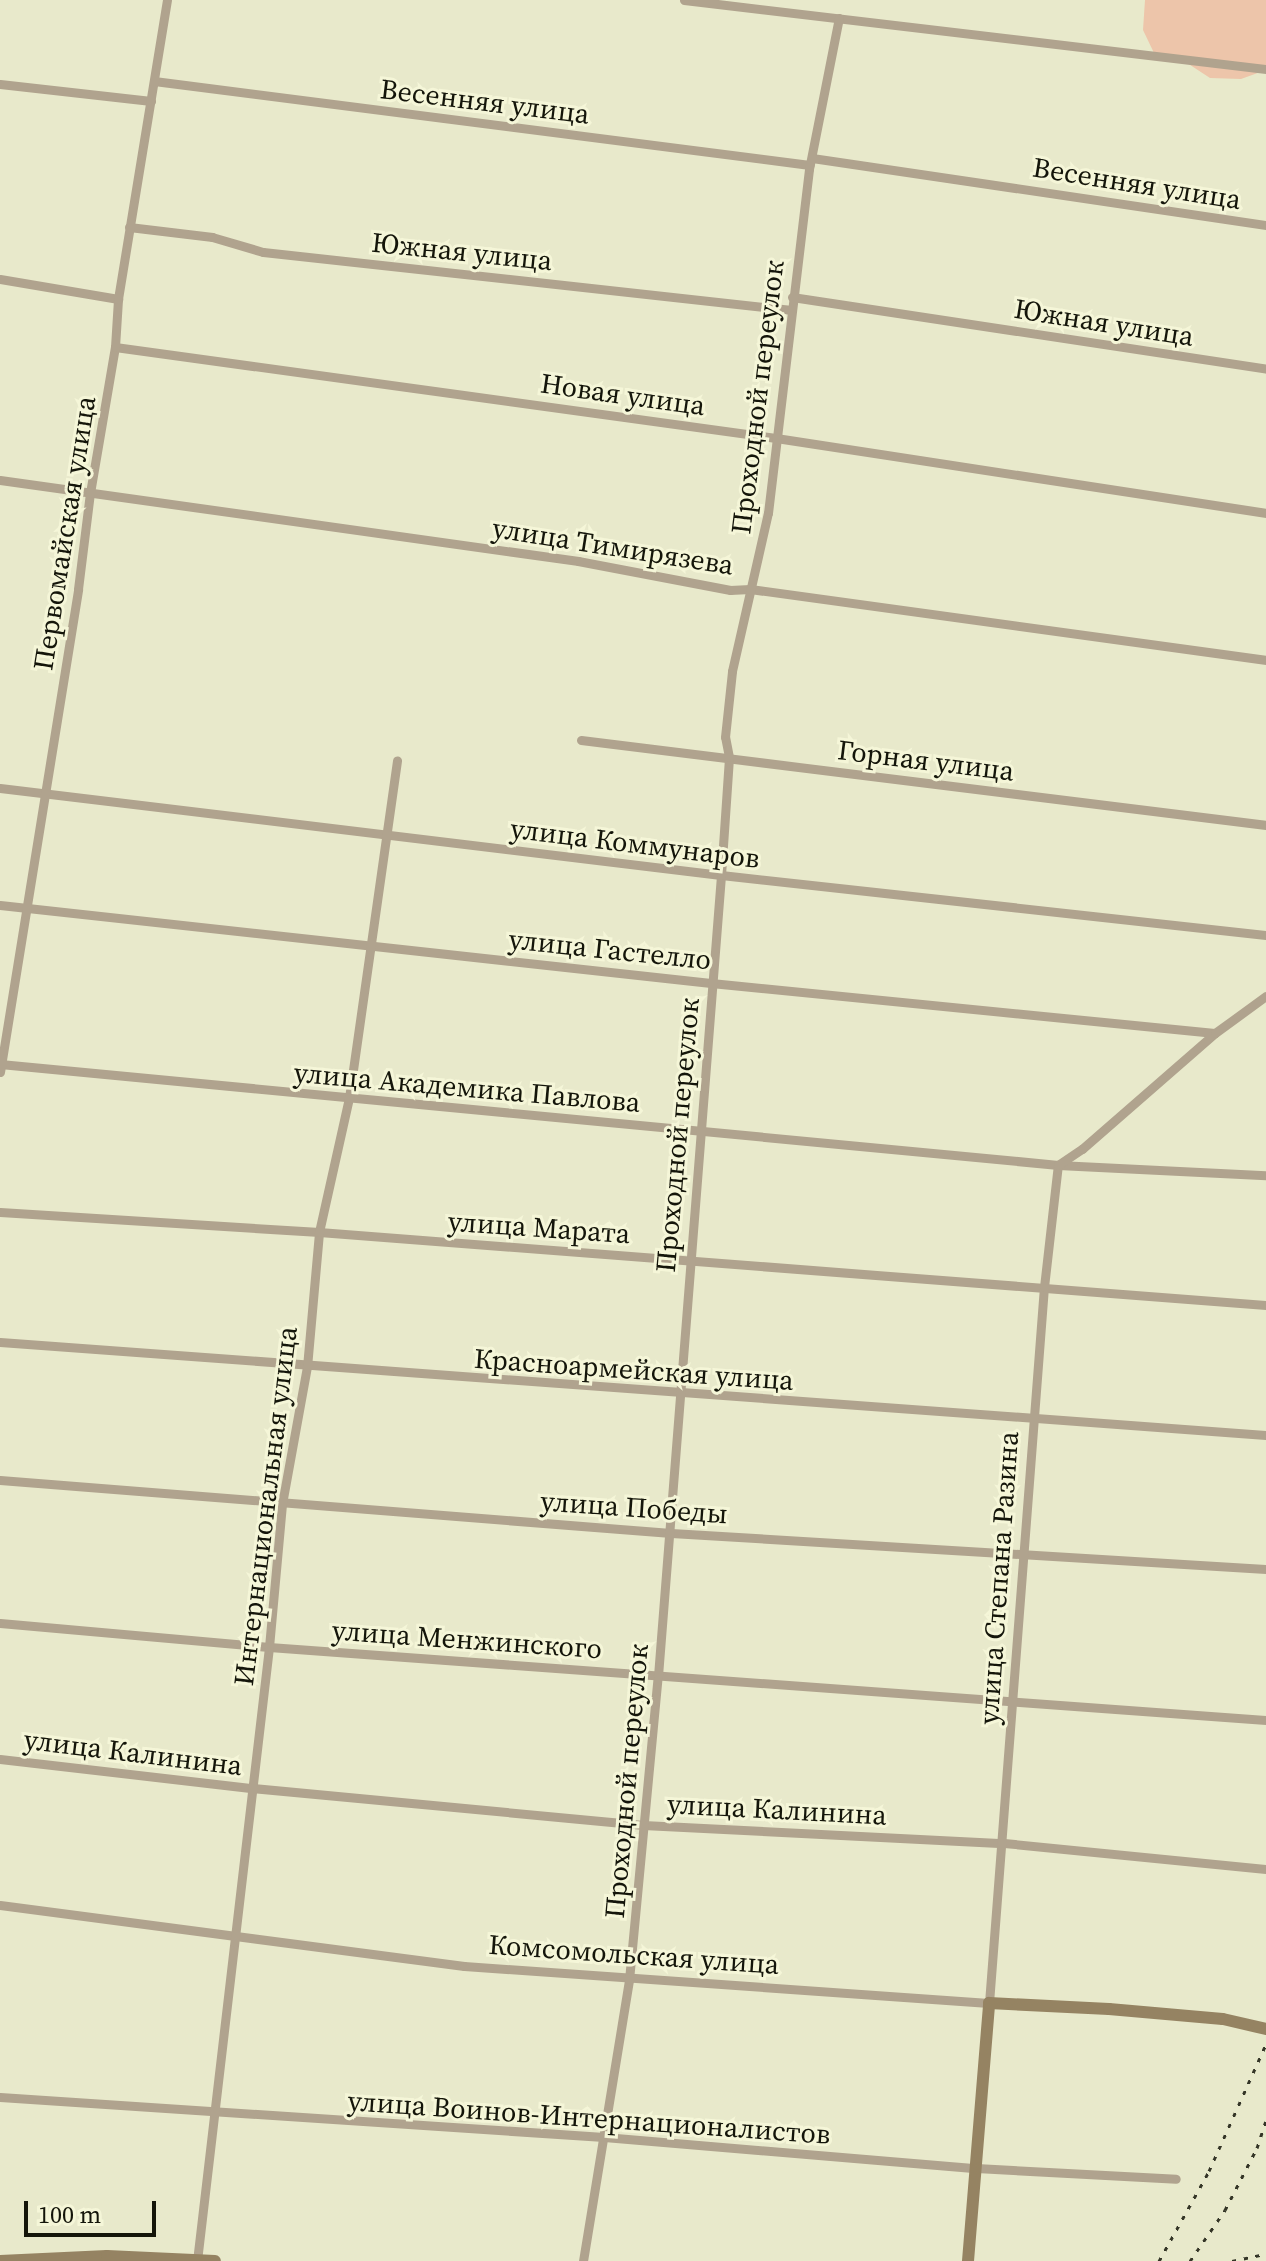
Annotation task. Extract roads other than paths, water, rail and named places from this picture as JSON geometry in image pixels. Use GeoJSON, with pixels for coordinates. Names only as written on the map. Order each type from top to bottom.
{"type":"FeatureCollection","features":[{"type":"Feature","properties":{"kind":"main road","name":"Комсомольская улица"},"geometry":{"type":"LineString","coordinates":[[989,2003],[1138,2011],[1223,2019],[1266,2029]]}},
{"type":"Feature","properties":{"kind":"main road","name":"улица Степана Разина"},"geometry":{"type":"LineString","coordinates":[[968,2261],[989,2003]]}},
{"type":"Feature","properties":{"kind":"main road"},"geometry":{"type":"LineString","coordinates":[[0,2261],[107,2256],[215,2261]]}},
{"type":"Feature","properties":{"kind":"street","name":"Первомайская улица"},"geometry":{"type":"LineString","coordinates":[[0,1067],[115,347],[118,299],[129,227],[167,0]]}},
{"type":"Feature","properties":{"kind":"street"},"geometry":{"type":"LineString","coordinates":[[684,0],[1266,69]]}},
{"type":"Feature","properties":{"kind":"street","name":"Проходной переулок"},"geometry":{"type":"LineString","coordinates":[[583,2261],[629,1980],[658,1676],[671,1533],[688,1261],[721,875],[729,757],[725,737],[732,671],[768,513],[811,161],[839,18]]}},
{"type":"Feature","properties":{"kind":"street","name":"Весенняя улица"},"geometry":{"type":"LineString","coordinates":[[154,81],[811,161],[1266,225]]}},
{"type":"Feature","properties":{"kind":"street"},"geometry":{"type":"LineString","coordinates":[[0,84],[151,101]]}},
{"type":"Feature","properties":{"kind":"street","name":"Южная улица"},"geometry":{"type":"LineString","coordinates":[[129,227],[212,237],[263,252],[792,310]]}},
{"type":"Feature","properties":{"kind":"street"},"geometry":{"type":"LineString","coordinates":[[0,279],[118,299]]}},
{"type":"Feature","properties":{"kind":"street","name":"Южная улица"},"geometry":{"type":"LineString","coordinates":[[792,297],[1266,369]]}},
{"type":"Feature","properties":{"kind":"street","name":"Новая улица"},"geometry":{"type":"LineString","coordinates":[[115,347],[776,438],[1266,513]]}},
{"type":"Feature","properties":{"kind":"street","name":"улица Тимирязева"},"geometry":{"type":"LineString","coordinates":[[0,480],[578,561],[730,590],[750,589],[1266,660]]}},
{"type":"Feature","properties":{"kind":"street","name":"Горная улица"},"geometry":{"type":"LineString","coordinates":[[581,740],[1266,825]]}},
{"type":"Feature","properties":{"kind":"street","name":"Интернациональная улица"},"geometry":{"type":"LineString","coordinates":[[197,2260],[269,1647],[282,1504],[307,1367],[319,1232],[349,1098],[397,760]]}},
{"type":"Feature","properties":{"kind":"street","name":"улица Коммунаров"},"geometry":{"type":"LineString","coordinates":[[0,788],[721,875],[1266,935]]}},
{"type":"Feature","properties":{"kind":"street","name":"улица Гастелло"},"geometry":{"type":"LineString","coordinates":[[0,905],[711,983],[1215,1033]]}},
{"type":"Feature","properties":{"kind":"street"},"geometry":{"type":"LineString","coordinates":[[1058,1165],[1082,1149],[1215,1033],[1266,996]]}},
{"type":"Feature","properties":{"kind":"street","name":"улица Академика Павлова"},"geometry":{"type":"LineString","coordinates":[[0,1067],[1058,1165],[1266,1175]]}},
{"type":"Feature","properties":{"kind":"street","name":"улица Степана Разина"},"geometry":{"type":"LineString","coordinates":[[989,2003],[1004,1843],[1044,1287],[1058,1165]]}},
{"type":"Feature","properties":{"kind":"street","name":"улица Марата"},"geometry":{"type":"LineString","coordinates":[[0,1212],[319,1232],[1266,1305]]}},
{"type":"Feature","properties":{"kind":"street","name":"Красноармейская улица"},"geometry":{"type":"LineString","coordinates":[[0,1342],[1033,1421],[1266,1435]]}},
{"type":"Feature","properties":{"kind":"street","name":"улица Победы"},"geometry":{"type":"LineString","coordinates":[[0,1480],[671,1533],[1266,1569]]}},
{"type":"Feature","properties":{"kind":"street","name":"улица Менжинского"},"geometry":{"type":"LineString","coordinates":[[0,1623],[269,1647],[1266,1720]]}},
{"type":"Feature","properties":{"kind":"street","name":"улица Калинина"},"geometry":{"type":"LineString","coordinates":[[0,1759],[252,1788],[643,1825],[1004,1843],[1266,1869]]}},
{"type":"Feature","properties":{"kind":"street","name":"Комсомольская улица"},"geometry":{"type":"LineString","coordinates":[[0,1905],[464,1966],[989,2003]]}},
{"type":"Feature","properties":{"kind":"street","name":"улица Воинов-Интернационалистов"},"geometry":{"type":"LineString","coordinates":[[0,2097],[604,2137],[976,2168],[1176,2179]]}},
{"type":"Feature","properties":{"kind":"railway"},"geometry":{"type":"LineString","coordinates":[[1159,2261],[1209,2171],[1266,2044]]}},
{"type":"Feature","properties":{"kind":"railway"},"geometry":{"type":"LineString","coordinates":[[1190,2261],[1225,2210],[1257,2148],[1266,2121]]}},
{"type":"Feature","properties":{"kind":"railway"},"geometry":{"type":"LineString","coordinates":[[1232,2261],[1266,2254]]}}]}
